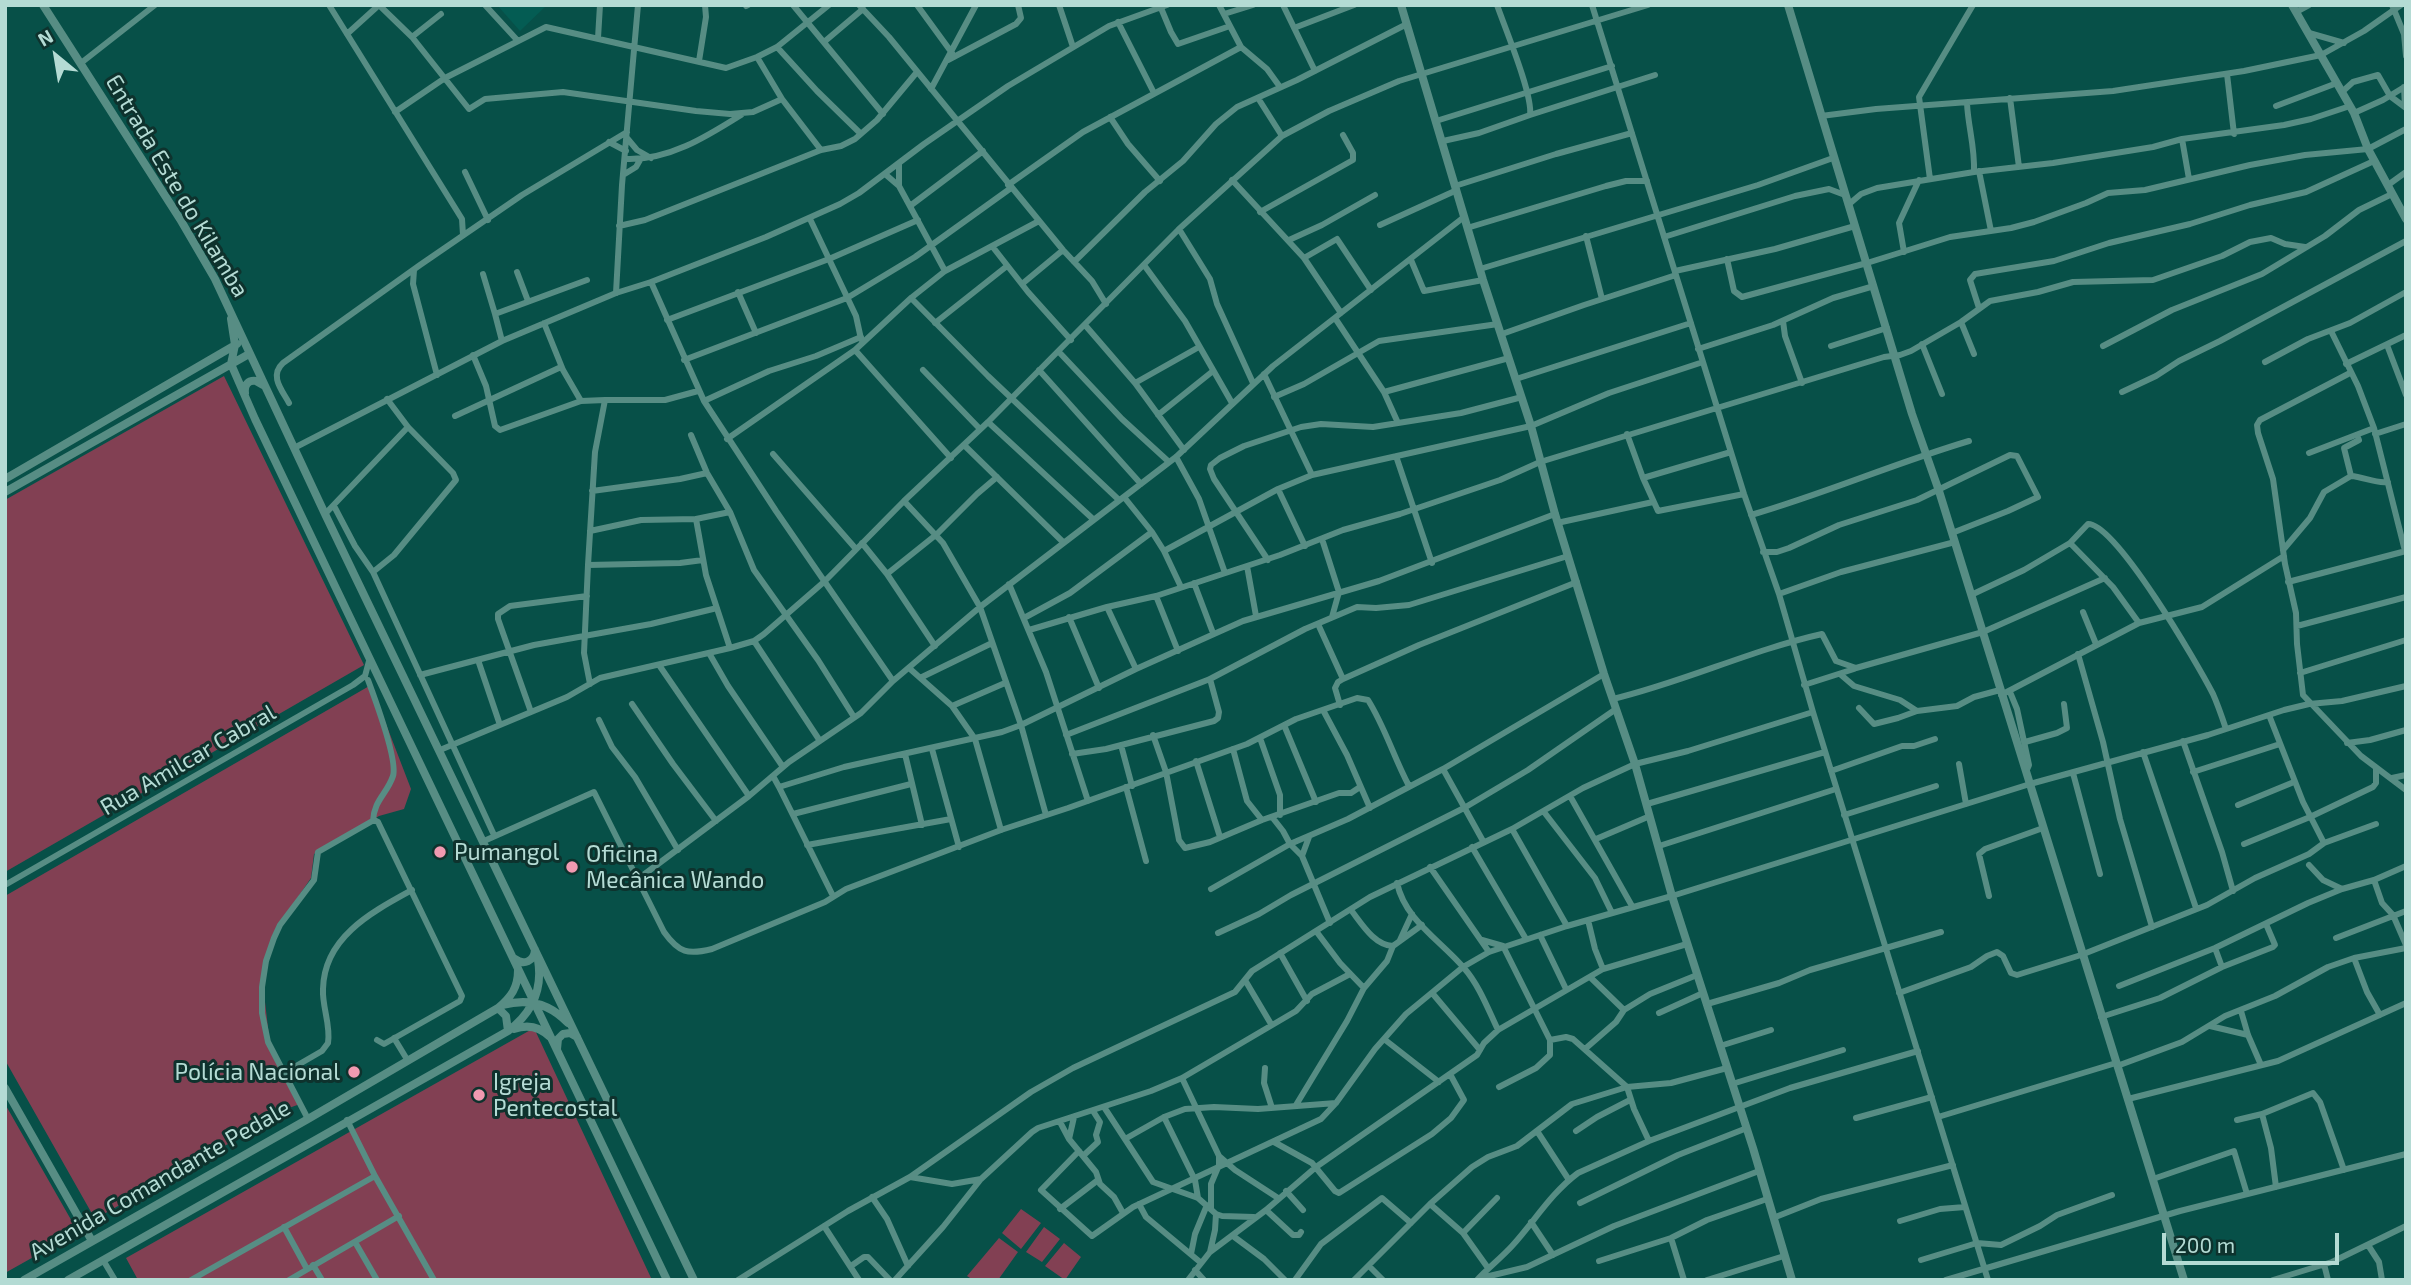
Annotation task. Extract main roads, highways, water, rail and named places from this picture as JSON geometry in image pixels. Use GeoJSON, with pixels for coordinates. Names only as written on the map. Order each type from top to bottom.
{"type":"FeatureCollection","features":[{"type":"Feature","properties":{"kind":"place","name":"Pumangol"},"geometry":{"type":"Point","coordinates":[440,852]}},
{"type":"Feature","properties":{"kind":"place","name":"Oficina Mecânica Wando"},"geometry":{"type":"Point","coordinates":[572,867]}},
{"type":"Feature","properties":{"kind":"place","name":"Polícia Nacional"},"geometry":{"type":"Point","coordinates":[354,1072]}},
{"type":"Feature","properties":{"kind":"place","name":"Igreja Pentecostal"},"geometry":{"type":"Point","coordinates":[479,1095]}}]}
